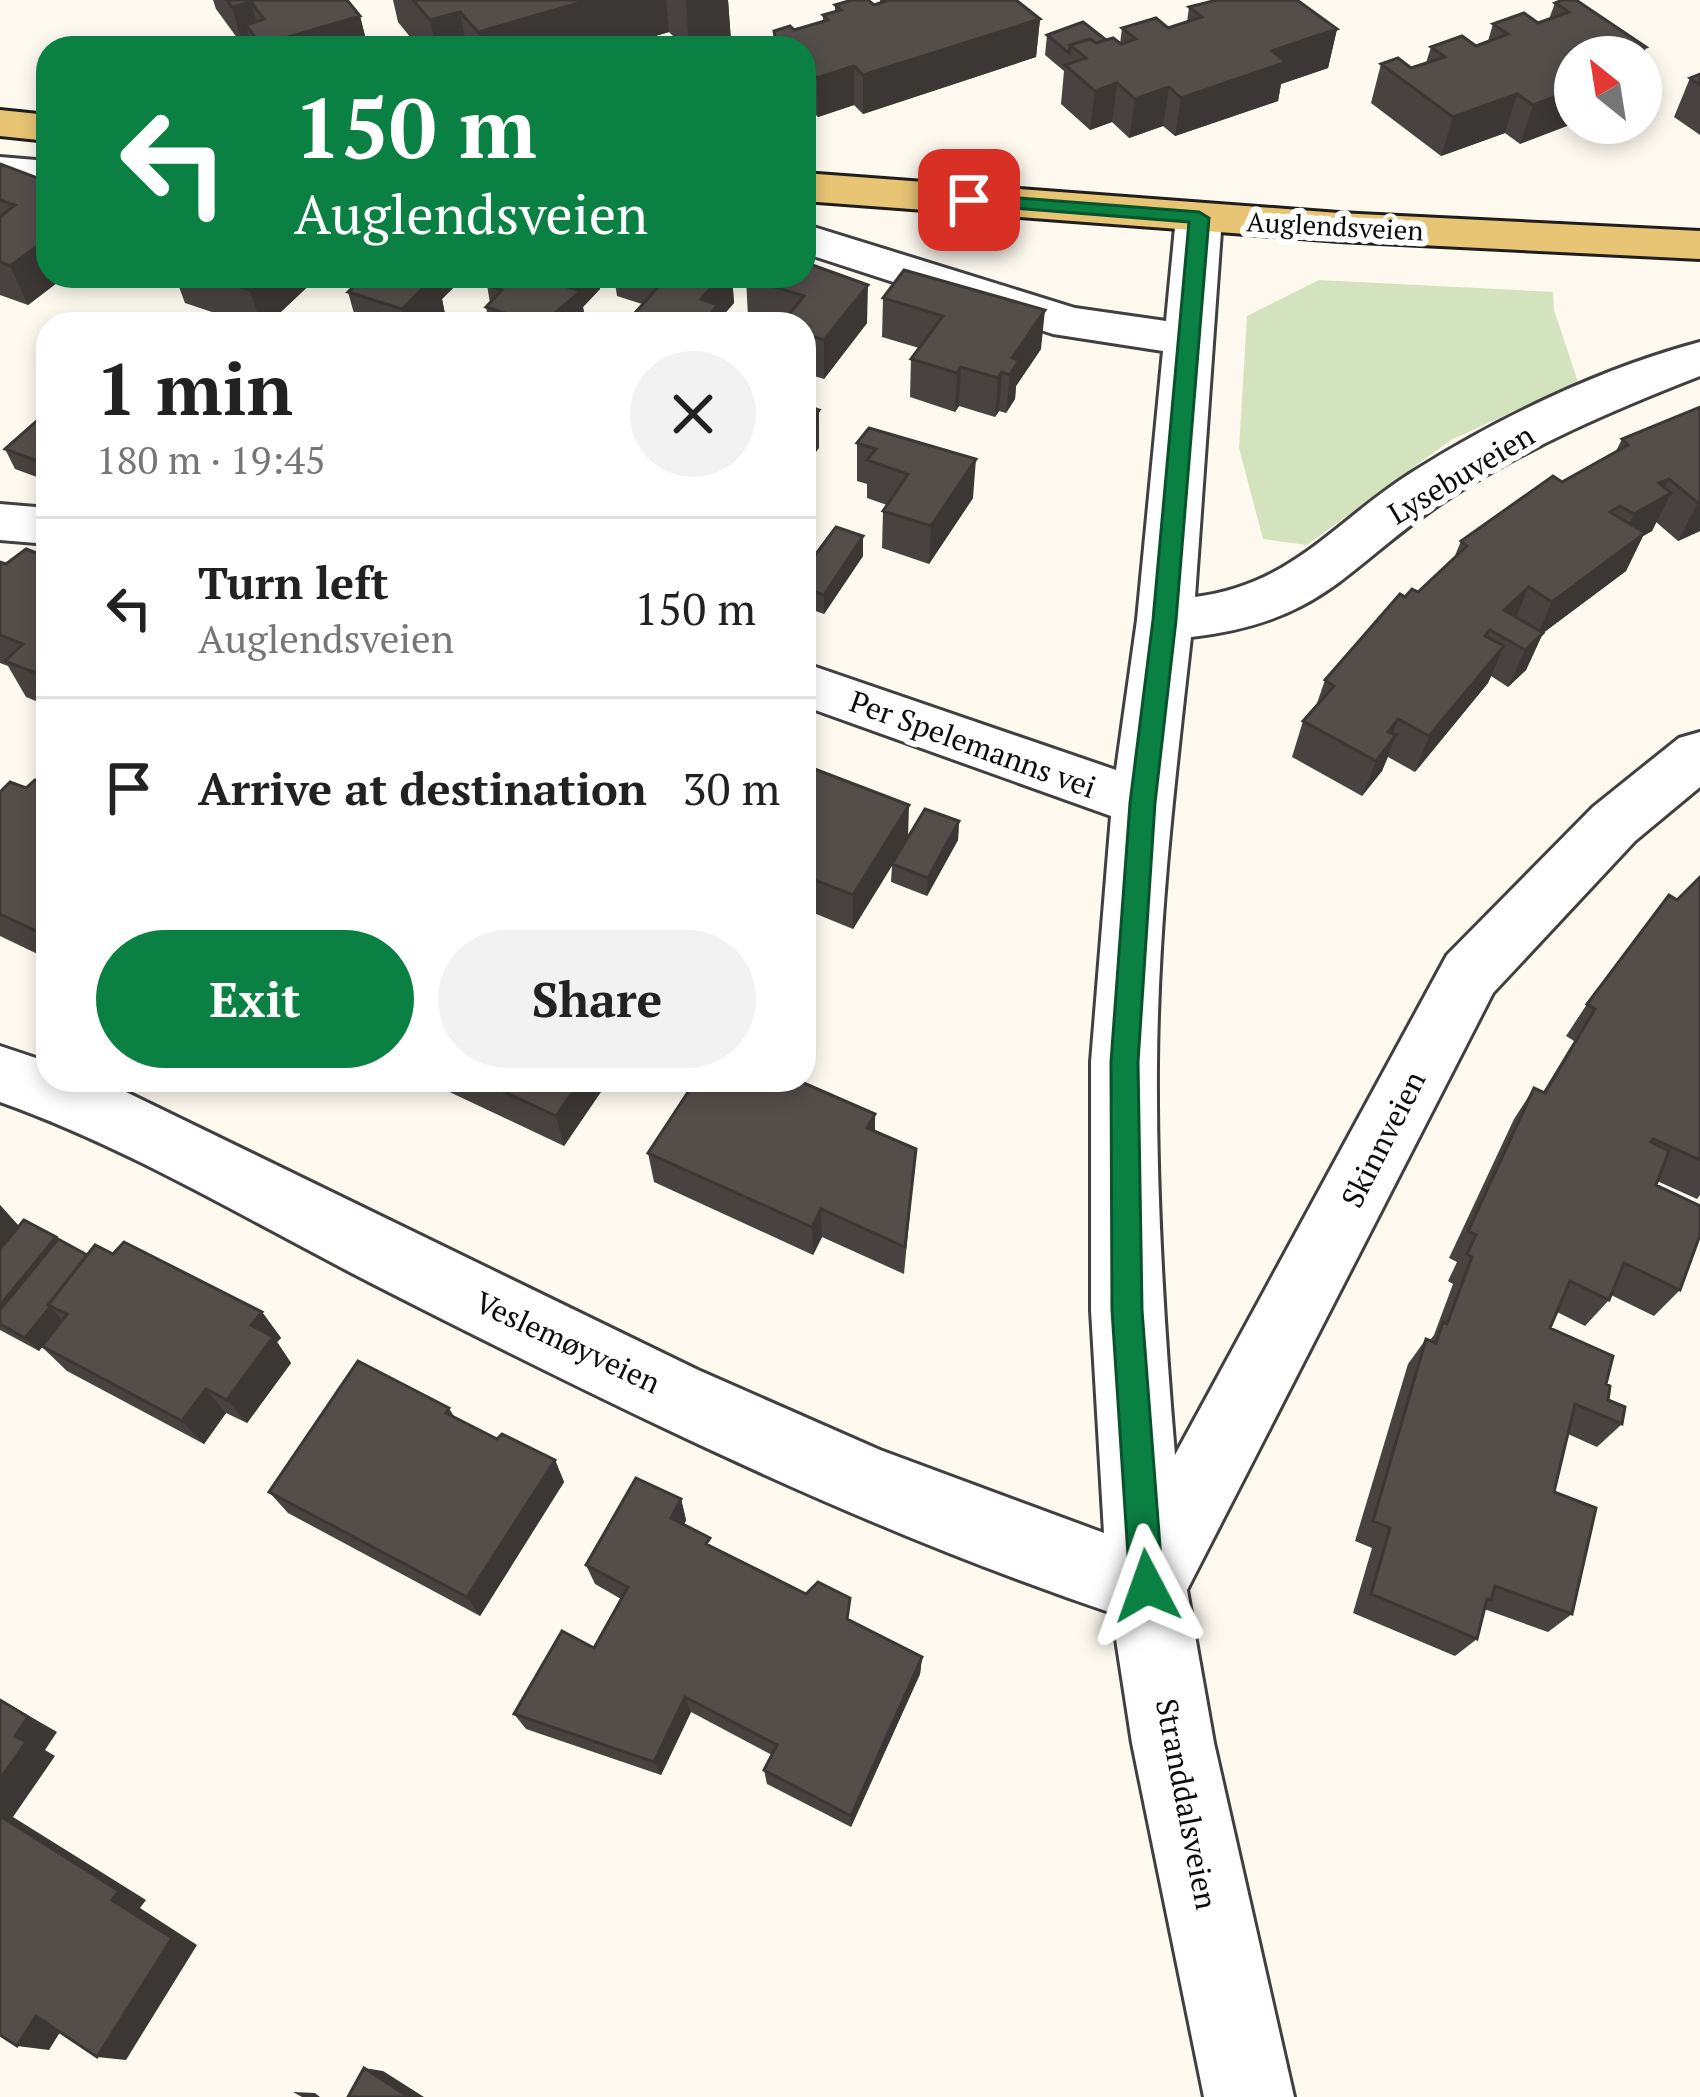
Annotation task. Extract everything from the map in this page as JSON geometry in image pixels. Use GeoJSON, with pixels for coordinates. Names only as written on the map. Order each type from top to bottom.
{"type":"FeatureCollection","features":[{"type":"Feature","properties":{"kind":"main road"},"geometry":{"type":"LineString","coordinates":[[0,123],[36,127]]}},
{"type":"Feature","properties":{"kind":"main road","name":"Auglendsveien"},"geometry":{"type":"LineString","coordinates":[[816,188],[1199,218],[1700,242]]}},
{"type":"Feature","properties":{"kind":"street"},"geometry":{"type":"LineString","coordinates":[[0,170],[36,174]]}},
{"type":"Feature","properties":{"kind":"street","name":"Stranddalsveien"},"geometry":{"type":"LineString","coordinates":[[1199,218],[1165,620],[1142,803],[1124,1062],[1127,1310],[1147,1586],[1173,1743],[1249,2097]]}},
{"type":"Feature","properties":{"kind":"street"},"geometry":{"type":"LineString","coordinates":[[816,242],[1070,323],[1186,339]]}},
{"type":"Feature","properties":{"kind":"street","name":"Lysebuveien"},"geometry":{"type":"LineString","coordinates":[[1165,620],[1233,614],[1291,591],[1428,486],[1484,453],[1612,391],[1700,358]]}},
{"type":"Feature","properties":{"kind":"street"},"geometry":{"type":"LineString","coordinates":[[0,521],[36,525]]}},
{"type":"Feature","properties":{"kind":"street","name":"Per Spelemanns vei"},"geometry":{"type":"LineString","coordinates":[[816,688],[1142,803]]}},
{"type":"Feature","properties":{"kind":"street","name":"Skinnveien"},"geometry":{"type":"LineString","coordinates":[[1147,1586],[1471,974],[1614,824],[1700,754]]}},
{"type":"Feature","properties":{"kind":"street","name":"Veslemøyveien"},"geometry":{"type":"LineString","coordinates":[[0,1074],[36,1088]]}},
{"type":"Feature","properties":{"kind":"street","name":"Veslemøyveien"},"geometry":{"type":"LineString","coordinates":[[47,1092],[161,1136],[394,1259],[894,1494],[1039,1552],[1147,1586]]}},
{"type":"Feature","properties":{"kind":"green space"},"geometry":{"type":"Polygon","coordinates":[[[1319,280],[1553,292],[1554,310],[1578,382],[1451,440],[1307,545],[1263,539],[1239,448],[1247,316],[1319,280]]]}},
{"type":"Feature","properties":{"kind":"building"},"geometry":{"type":"Polygon","coordinates":[[[227,0],[347,0],[360,16],[292,36],[254,36],[246,25],[264,19],[251,2],[232,7],[227,0]]]}},
{"type":"Feature","properties":{"kind":"building"},"geometry":{"type":"Polygon","coordinates":[[[413,0],[589,0],[478,32],[460,12],[430,20],[413,0]]]}},
{"type":"Feature","properties":{"kind":"building"},"geometry":{"type":"Polygon","coordinates":[[[852,0],[874,5],[889,0],[1016,0],[1040,19],[863,75],[854,66],[817,78],[816,36],[775,36],[774,31],[828,20],[823,15],[841,10],[835,5],[852,0]]]}},
{"type":"Feature","properties":{"kind":"building"},"geometry":{"type":"Polygon","coordinates":[[[1217,0],[1297,0],[1337,29],[1272,51],[1286,62],[1181,98],[1169,87],[1135,99],[1117,83],[1095,91],[1065,65],[1086,58],[1070,45],[1113,38],[1121,44],[1136,39],[1122,28],[1156,18],[1168,28],[1202,17],[1189,7],[1217,0]]]}},
{"type":"Feature","properties":{"kind":"building"},"geometry":{"type":"Polygon","coordinates":[[[1576,0],[1630,36],[1554,36],[1554,97],[1533,105],[1517,94],[1453,117],[1381,64],[1398,58],[1411,68],[1445,57],[1431,47],[1462,36],[1476,46],[1508,34],[1493,24],[1524,13],[1538,23],[1569,12],[1555,3],[1576,0]]]}},
{"type":"Feature","properties":{"kind":"building"},"geometry":{"type":"Polygon","coordinates":[[[1083,22],[1106,40],[1070,45],[1069,53],[1047,35],[1083,22]]]}},
{"type":"Feature","properties":{"kind":"building"},"geometry":{"type":"Polygon","coordinates":[[[0,164],[36,178],[36,247],[10,266],[0,262],[0,217],[15,205],[0,200],[0,164]]]}},
{"type":"Feature","properties":{"kind":"building"},"geometry":{"type":"Polygon","coordinates":[[[816,266],[868,285],[824,340],[816,338],[816,312],[791,312],[804,296],[778,288],[816,288],[816,266]]]}},
{"type":"Feature","properties":{"kind":"building"},"geometry":{"type":"Polygon","coordinates":[[[904,270],[1045,310],[1012,358],[1019,360],[1010,375],[1002,372],[998,378],[961,367],[957,373],[911,359],[943,316],[883,298],[904,270]]]}},
{"type":"Feature","properties":{"kind":"building"},"geometry":{"type":"Polygon","coordinates":[[[352,288],[423,288],[402,309],[348,292],[352,288]]]}},
{"type":"Feature","properties":{"kind":"building"},"geometry":{"type":"Polygon","coordinates":[[[496,288],[581,291],[556,312],[501,312],[486,307],[502,290],[496,288]]]}},
{"type":"Feature","properties":{"kind":"building"},"geometry":{"type":"Polygon","coordinates":[[[657,288],[711,288],[701,299],[718,305],[712,312],[636,312],[657,288]]]}},
{"type":"Feature","properties":{"kind":"building"},"geometry":{"type":"Polygon","coordinates":[[[1700,407],[1700,502],[1669,479],[1659,483],[1671,493],[1634,514],[1620,506],[1610,512],[1645,533],[1552,602],[1529,587],[1504,610],[1543,633],[1525,650],[1490,630],[1485,636],[1504,646],[1429,736],[1398,719],[1388,732],[1396,735],[1376,761],[1303,721],[1334,686],[1325,680],[1400,594],[1405,597],[1412,589],[1418,592],[1467,546],[1461,541],[1553,476],[1562,482],[1628,445],[1622,439],[1700,407]]]}},
{"type":"Feature","properties":{"kind":"building"},"geometry":{"type":"Polygon","coordinates":[[[36,422],[36,461],[5,449],[36,422]]]}},
{"type":"Feature","properties":{"kind":"building"},"geometry":{"type":"Polygon","coordinates":[[[869,428],[976,459],[931,526],[883,511],[908,474],[867,460],[876,449],[857,443],[869,428]]]}},
{"type":"Feature","properties":{"kind":"building"},"geometry":{"type":"Polygon","coordinates":[[[836,527],[863,536],[824,595],[816,592],[816,554],[836,527]]]}},
{"type":"Feature","properties":{"kind":"building"},"geometry":{"type":"Polygon","coordinates":[[[26,549],[36,553],[36,673],[5,661],[23,644],[0,635],[0,562],[6,564],[26,549]]]}},
{"type":"Feature","properties":{"kind":"building"},"geometry":{"type":"Polygon","coordinates":[[[816,770],[909,805],[853,895],[816,881],[816,770]]]}},
{"type":"Feature","properties":{"kind":"building"},"geometry":{"type":"Polygon","coordinates":[[[36,780],[36,931],[0,914],[0,792],[10,782],[26,788],[36,780]]]}},
{"type":"Feature","properties":{"kind":"building"},"geometry":{"type":"Polygon","coordinates":[[[925,809],[959,821],[928,878],[892,864],[925,809]]]}},
{"type":"Feature","properties":{"kind":"building"},"geometry":{"type":"Polygon","coordinates":[[[1700,877],[1700,1160],[1651,1142],[1669,1151],[1656,1185],[1700,1206],[1700,1235],[1680,1290],[1624,1263],[1609,1300],[1570,1281],[1550,1328],[1613,1356],[1606,1384],[1610,1386],[1608,1400],[1625,1407],[1622,1424],[1575,1404],[1554,1492],[1596,1508],[1572,1614],[1495,1586],[1477,1639],[1371,1594],[1390,1528],[1373,1521],[1426,1339],[1436,1343],[1443,1322],[1447,1324],[1472,1257],[1467,1254],[1476,1235],[1468,1231],[1534,1088],[1545,1093],[1595,1009],[1587,1004],[1669,895],[1677,900],[1700,877]]]}},
{"type":"Feature","properties":{"kind":"building"},"geometry":{"type":"Polygon","coordinates":[[[816,1088],[875,1114],[867,1128],[916,1149],[905,1247],[821,1209],[812,1227],[648,1153],[688,1092],[816,1092],[816,1088]]]}},
{"type":"Feature","properties":{"kind":"building"},"geometry":{"type":"Polygon","coordinates":[[[505,1092],[573,1092],[556,1116],[505,1092]]]}},
{"type":"Feature","properties":{"kind":"building"},"geometry":{"type":"Polygon","coordinates":[[[24,1220],[56,1237],[0,1305],[0,1249],[24,1220]]]}},
{"type":"Feature","properties":{"kind":"building"},"geometry":{"type":"Polygon","coordinates":[[[58,1239],[87,1255],[25,1338],[0,1324],[0,1310],[58,1239]]]}},
{"type":"Feature","properties":{"kind":"building"},"geometry":{"type":"Polygon","coordinates":[[[124,1242],[262,1312],[251,1325],[273,1337],[227,1400],[206,1389],[182,1421],[42,1346],[67,1314],[48,1305],[95,1245],[113,1254],[124,1242]]]}},
{"type":"Feature","properties":{"kind":"building"},"geometry":{"type":"Polygon","coordinates":[[[358,1361],[497,1439],[502,1434],[555,1460],[467,1597],[269,1492],[358,1361]]]}},
{"type":"Feature","properties":{"kind":"building"},"geometry":{"type":"Polygon","coordinates":[[[636,1478],[681,1499],[671,1518],[710,1538],[706,1544],[806,1594],[818,1582],[850,1598],[847,1619],[922,1657],[851,1816],[764,1770],[777,1745],[685,1697],[654,1762],[514,1714],[562,1631],[594,1648],[628,1587],[586,1565],[636,1478]]]}},
{"type":"Feature","properties":{"kind":"building"},"geometry":{"type":"Polygon","coordinates":[[[0,1700],[28,1717],[15,1736],[26,1742],[0,1779],[0,1700]]]}},
{"type":"Feature","properties":{"kind":"building"},"geometry":{"type":"Polygon","coordinates":[[[0,1816],[119,1891],[112,1900],[172,1938],[97,2057],[36,2016],[17,2046],[0,2035],[0,1816]]]}},
{"type":"Feature","properties":{"kind":"building"},"geometry":{"type":"Polygon","coordinates":[[[364,2068],[409,2097],[348,2097],[364,2068]]]}},
{"type":"Feature","properties":{"kind":"route"},"geometry":{"type":"LineString","coordinates":[[969,200],[1199,218],[1165,620],[1142,803],[1124,1062],[1127,1310],[1147,1586]]}}]}
